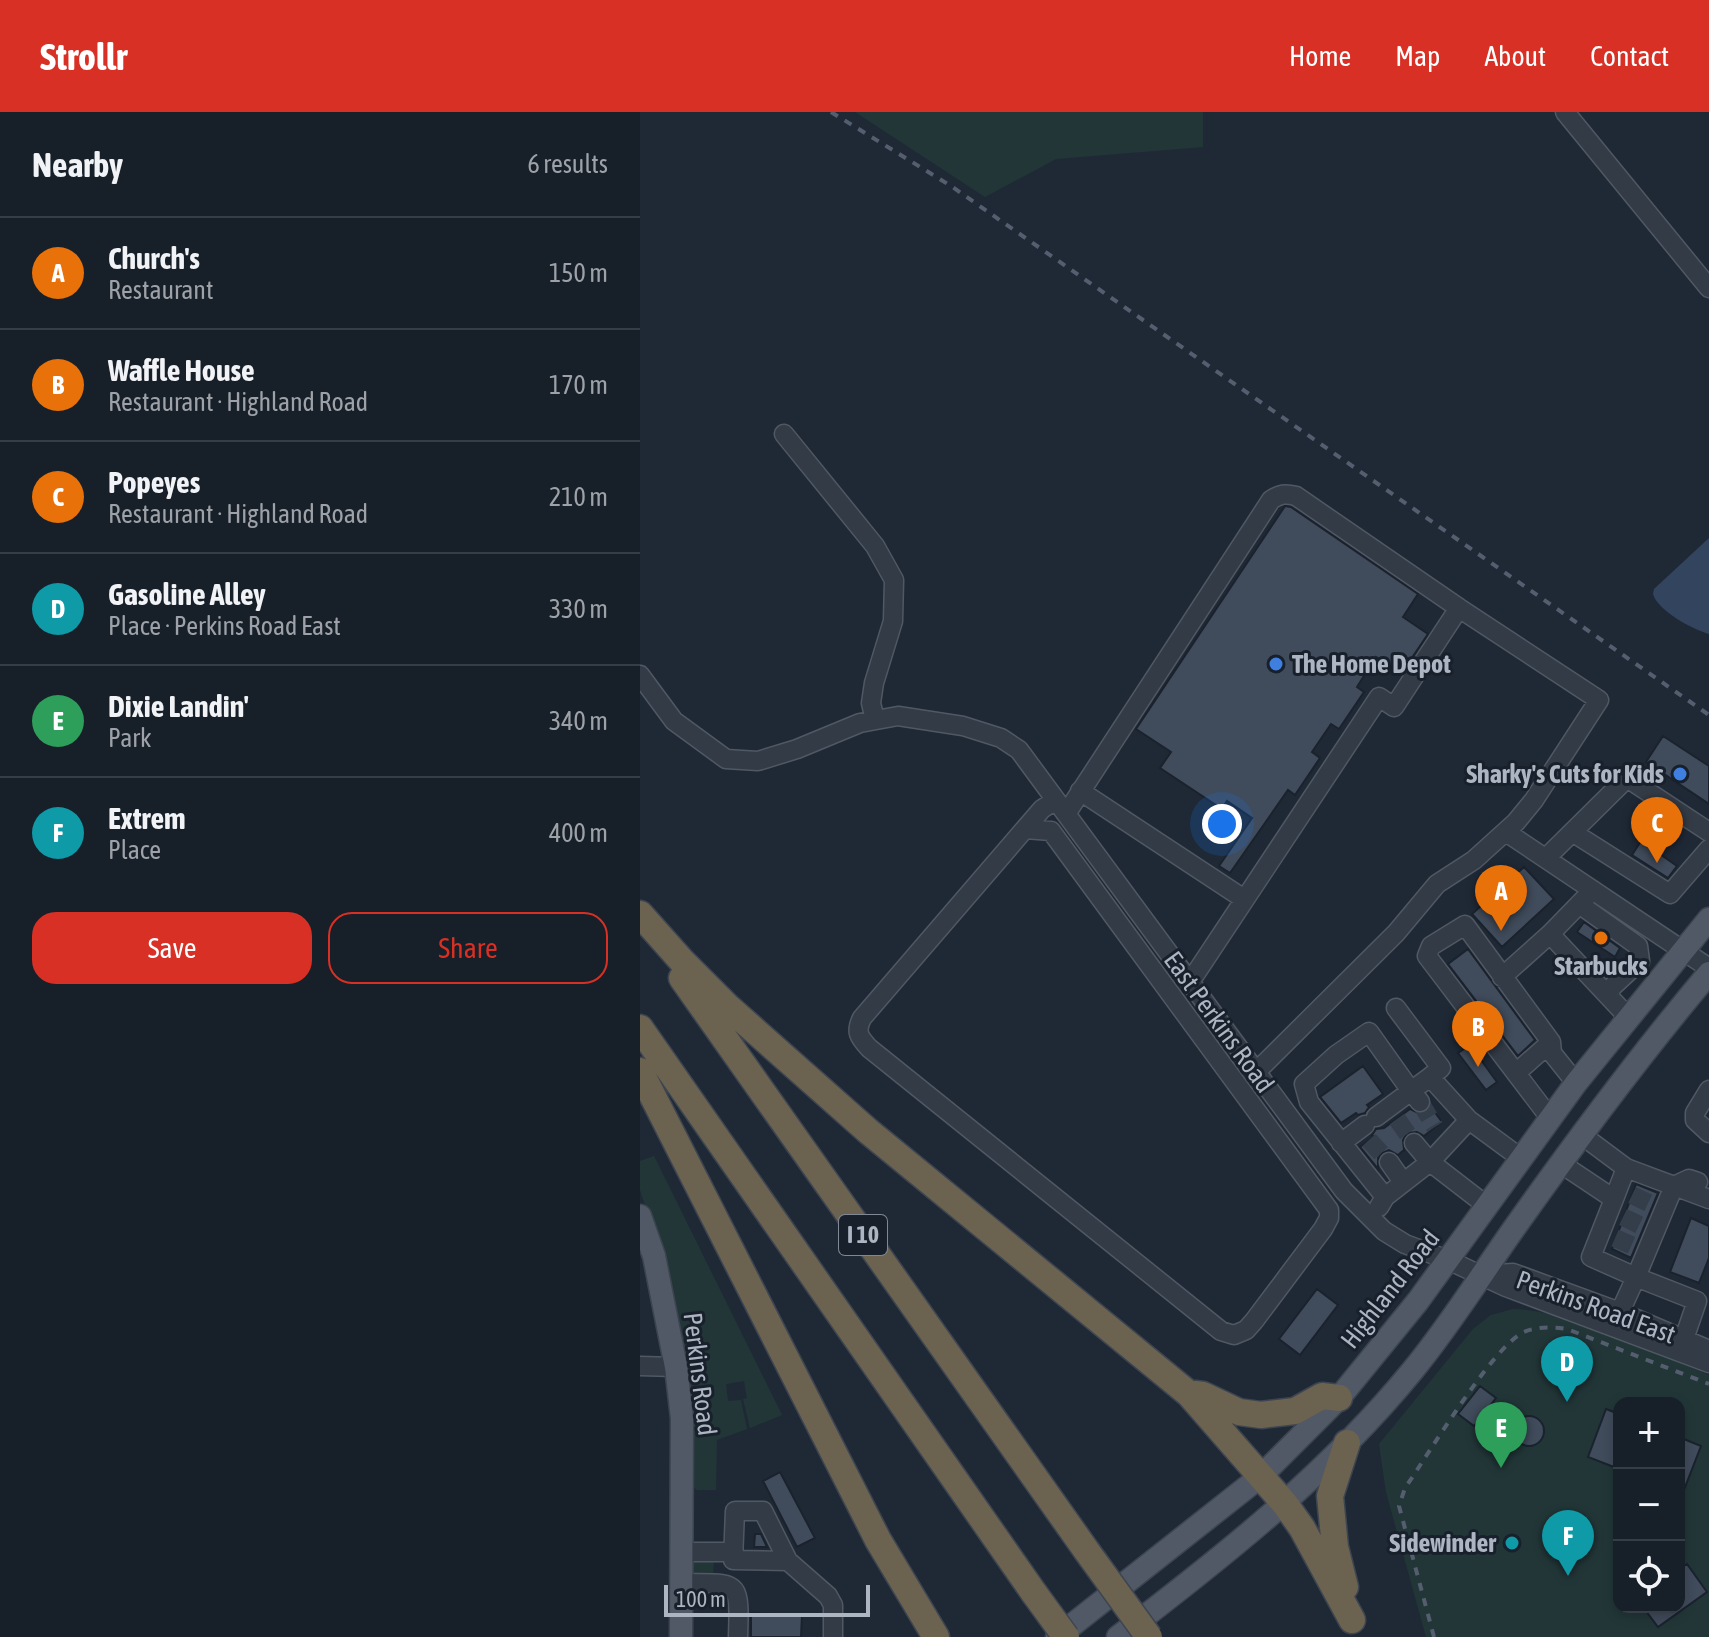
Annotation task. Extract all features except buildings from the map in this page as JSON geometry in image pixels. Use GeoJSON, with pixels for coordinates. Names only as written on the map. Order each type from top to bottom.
{"type":"FeatureCollection","features":[{"type":"Feature","properties":{"kind":"highway"},"geometry":{"type":"LineString","coordinates":[[640,917],[727,1006],[868,1131],[1189,1394],[1285,1504],[1302,1528],[1354,1628]]}},
{"type":"Feature","properties":{"kind":"highway","name":"I 10"},"geometry":{"type":"LineString","coordinates":[[640,917],[1149,1637]]}},
{"type":"Feature","properties":{"kind":"highway","name":"I 10"},"geometry":{"type":"LineString","coordinates":[[640,1028],[1066,1637]]}},
{"type":"Feature","properties":{"kind":"highway"},"geometry":{"type":"LineString","coordinates":[[640,1071],[878,1540],[936,1637]]}},
{"type":"Feature","properties":{"kind":"highway"},"geometry":{"type":"LineString","coordinates":[[786,1361],[841,1493],[915,1637]]}},
{"type":"Feature","properties":{"kind":"highway"},"geometry":{"type":"LineString","coordinates":[[1189,1394],[1203,1395],[1239,1412],[1261,1415],[1295,1411],[1322,1396],[1339,1398]]}},
{"type":"Feature","properties":{"kind":"highway"},"geometry":{"type":"LineString","coordinates":[[1207,1414],[1235,1426],[1263,1430],[1286,1429],[1316,1421]]}},
{"type":"Feature","properties":{"kind":"highway"},"geometry":{"type":"LineString","coordinates":[[1347,1443],[1330,1496],[1335,1547],[1354,1628]]}},
{"type":"Feature","properties":{"kind":"main road","name":"Highland Road"},"geometry":{"type":"LineString","coordinates":[[1057,1637],[1261,1476],[1339,1398],[1408,1314],[1576,1083],[1709,919]]}},
{"type":"Feature","properties":{"kind":"main road"},"geometry":{"type":"LineString","coordinates":[[1118,1637],[1229,1552],[1285,1504],[1347,1443],[1412,1371],[1453,1318],[1560,1163],[1709,971]]}},
{"type":"Feature","properties":{"kind":"main road","name":"Perkins Road"},"geometry":{"type":"LineString","coordinates":[[640,1216],[654,1256],[676,1367],[682,1418],[681,1637]]}},
{"type":"Feature","properties":{"kind":"street"},"geometry":{"type":"LineString","coordinates":[[1565,112],[1709,288]]}},
{"type":"Feature","properties":{"kind":"street"},"geometry":{"type":"LineString","coordinates":[[640,675],[674,721],[726,759],[758,761],[875,720],[871,703],[893,621],[894,580],[875,546],[784,434]]}},
{"type":"Feature","properties":{"kind":"street"},"geometry":{"type":"LineString","coordinates":[[1025,829],[1051,831],[1329,1210],[1329,1218],[1323,1229],[1254,1321],[1246,1330],[1234,1335],[1221,1331],[889,1065],[858,1037],[857,1028],[862,1018],[1042,809],[1061,807],[1080,791],[1271,500],[1283,493],[1296,496],[1599,700],[1534,800],[1506,832],[1474,860],[1437,884],[1396,933],[1256,1072]]}},
{"type":"Feature","properties":{"kind":"street"},"geometry":{"type":"LineString","coordinates":[[1190,982],[1379,697],[1394,707],[1459,608]]}},
{"type":"Feature","properties":{"kind":"street","name":"East Perkins Road"},"geometry":{"type":"LineString","coordinates":[[875,720],[898,716],[963,726],[1001,738],[1019,750],[1344,1191],[1371,1219],[1405,1244],[1448,1260]]}},
{"type":"Feature","properties":{"kind":"street"},"geometry":{"type":"LineString","coordinates":[[1546,858],[1627,778],[1709,832]]}},
{"type":"Feature","properties":{"kind":"street"},"geometry":{"type":"LineString","coordinates":[[1080,791],[1244,899]]}},
{"type":"Feature","properties":{"kind":"street"},"geometry":{"type":"LineString","coordinates":[[1506,832],[1709,971]]}},
{"type":"Feature","properties":{"kind":"street"},"geometry":{"type":"LineString","coordinates":[[1572,832],[1670,894],[1704,854]]}},
{"type":"Feature","properties":{"kind":"street"},"geometry":{"type":"LineString","coordinates":[[1502,977],[1593,890]]}},
{"type":"Feature","properties":{"kind":"street"},"geometry":{"type":"LineString","coordinates":[[1579,904],[1638,946],[1640,961],[1612,987],[1608,996]]}},
{"type":"Feature","properties":{"kind":"street"},"geometry":{"type":"LineString","coordinates":[[1550,1118],[1427,956],[1431,946],[1465,925],[1551,1042],[1552,1053],[1576,1083]]}},
{"type":"Feature","properties":{"kind":"street"},"geometry":{"type":"LineString","coordinates":[[1550,934],[1628,1017]]}},
{"type":"Feature","properties":{"kind":"street"},"geometry":{"type":"LineString","coordinates":[[1341,1143],[1416,1097],[1430,1077],[1441,1068],[1396,1008]]}},
{"type":"Feature","properties":{"kind":"street"},"geometry":{"type":"LineString","coordinates":[[1385,1197],[1309,1102],[1304,1084],[1336,1055],[1369,1032],[1416,1097]]}},
{"type":"Feature","properties":{"kind":"street"},"geometry":{"type":"LineString","coordinates":[[1516,1073],[1551,1042]]}},
{"type":"Feature","properties":{"kind":"street"},"geometry":{"type":"LineString","coordinates":[[1430,1077],[1469,1120],[1522,1159]]}},
{"type":"Feature","properties":{"kind":"street"},"geometry":{"type":"LineString","coordinates":[[1709,1090],[1695,1113],[1695,1120],[1709,1133]]}},
{"type":"Feature","properties":{"kind":"street"},"geometry":{"type":"LineString","coordinates":[[1371,1219],[1385,1197],[1430,1162],[1469,1120]]}},
{"type":"Feature","properties":{"kind":"street"},"geometry":{"type":"LineString","coordinates":[[1435,1127],[1447,1144]]}},
{"type":"Feature","properties":{"kind":"street"},"geometry":{"type":"LineString","coordinates":[[1583,1136],[1626,1168],[1709,1199]]}},
{"type":"Feature","properties":{"kind":"street"},"geometry":{"type":"LineString","coordinates":[[1414,1143],[1430,1162],[1487,1206]]}},
{"type":"Feature","properties":{"kind":"street"},"geometry":{"type":"LineString","coordinates":[[1389,1162],[1403,1182]]}},
{"type":"Feature","properties":{"kind":"street"},"geometry":{"type":"LineString","coordinates":[[1560,1163],[1619,1202]]}},
{"type":"Feature","properties":{"kind":"street"},"geometry":{"type":"LineString","coordinates":[[1626,1168],[1608,1235],[1591,1257],[1703,1304],[1684,1339]]}},
{"type":"Feature","properties":{"kind":"street"},"geometry":{"type":"LineString","coordinates":[[1620,1312],[1636,1277],[1642,1250],[1659,1208],[1674,1186],[1689,1179],[1698,1182]]}},
{"type":"Feature","properties":{"kind":"street","name":"Perkins Road East"},"geometry":{"type":"LineString","coordinates":[[1448,1260],[1506,1287],[1709,1363]]}},
{"type":"Feature","properties":{"kind":"street","name":"Perkins Road East"},"geometry":{"type":"LineString","coordinates":[[1481,1275],[1513,1273],[1620,1312],[1709,1350]]}},
{"type":"Feature","properties":{"kind":"street"},"geometry":{"type":"LineString","coordinates":[[640,1366],[676,1367]]}},
{"type":"Feature","properties":{"kind":"street"},"geometry":{"type":"LineString","coordinates":[[788,1561],[733,1560],[735,1511],[763,1511],[788,1561],[828,1596],[833,1605],[833,1637]]}},
{"type":"Feature","properties":{"kind":"street"},"geometry":{"type":"LineString","coordinates":[[682,1552],[734,1552]]}},
{"type":"Feature","properties":{"kind":"street"},"geometry":{"type":"LineString","coordinates":[[682,1583],[723,1584],[733,1588],[739,1596],[738,1637]]}},
{"type":"Feature","properties":{"kind":"green space"},"geometry":{"type":"Polygon","coordinates":[[[855,112],[1203,112],[1203,147],[1056,159],[985,197],[855,112]]]}},
{"type":"Feature","properties":{"kind":"green space"},"geometry":{"type":"Polygon","coordinates":[[[654,1156],[782,1415],[750,1428],[743,1399],[747,1398],[744,1381],[726,1384],[728,1401],[741,1400],[747,1429],[717,1440],[716,1490],[697,1490],[692,1486],[655,1235],[640,1190],[640,1161],[654,1156]]]}},
{"type":"Feature","properties":{"kind":"green space"},"geometry":{"type":"Polygon","coordinates":[[[1513,1309],[1537,1311],[1587,1324],[1709,1375],[1709,1637],[1426,1637],[1386,1492],[1379,1444],[1473,1329],[1491,1315],[1513,1309]]]}},
{"type":"Feature","properties":{"kind":"green space"},"geometry":{"type":"Polygon","coordinates":[[[714,1558],[713,1578],[690,1574],[693,1559],[714,1558]]]}},
{"type":"Feature","properties":{"kind":"water"},"geometry":{"type":"Polygon","coordinates":[[[1709,538],[1709,634],[1668,613],[1653,594],[1654,589],[1709,538]]]}},
{"type":"Feature","properties":{"kind":"tunnel"},"geometry":{"type":"LineString","coordinates":[[1420,1102],[1435,1127]]}},
{"type":"Feature","properties":{"kind":"tunnel"},"geometry":{"type":"LineString","coordinates":[[1397,1119],[1414,1143]]}},
{"type":"Feature","properties":{"kind":"tunnel"},"geometry":{"type":"LineString","coordinates":[[1369,1140],[1389,1162]]}},
{"type":"Feature","properties":{"kind":"tunnel"},"geometry":{"type":"LineString","coordinates":[[1632,1195],[1655,1206]]}},
{"type":"Feature","properties":{"kind":"tunnel"},"geometry":{"type":"LineString","coordinates":[[1623,1217],[1646,1228]]}},
{"type":"Feature","properties":{"kind":"tunnel"},"geometry":{"type":"LineString","coordinates":[[1615,1238],[1638,1248]]}},
{"type":"Feature","properties":{"kind":"railway"},"geometry":{"type":"LineString","coordinates":[[831,112],[951,186],[1709,715]]}},
{"type":"Feature","properties":{"kind":"railway"},"geometry":{"type":"LineString","coordinates":[[1434,1637],[1399,1506],[1405,1488],[1462,1403],[1511,1341],[1535,1329],[1567,1329],[1709,1384]]}},
{"type":"Feature","properties":{"kind":"place","name":"The Home Depot"},"geometry":{"type":"Point","coordinates":[1276,664]}},
{"type":"Feature","properties":{"kind":"place","name":"Sharky's Cuts for Kids"},"geometry":{"type":"Point","coordinates":[1680,774]}},
{"type":"Feature","properties":{"kind":"place","name":"Popeyes"},"geometry":{"type":"Point","coordinates":[1657,863]}},
{"type":"Feature","properties":{"kind":"place","name":"Church's"},"geometry":{"type":"Point","coordinates":[1501,931]}},
{"type":"Feature","properties":{"kind":"place","name":"Starbucks"},"geometry":{"type":"Point","coordinates":[1601,938]}},
{"type":"Feature","properties":{"kind":"place","name":"Waffle House"},"geometry":{"type":"Point","coordinates":[1478,1067]}},
{"type":"Feature","properties":{"kind":"place","name":"Gasoline Alley"},"geometry":{"type":"Point","coordinates":[1567,1402]}},
{"type":"Feature","properties":{"kind":"place","name":"Dixie Landin'"},"geometry":{"type":"Point","coordinates":[1501,1468]}},
{"type":"Feature","properties":{"kind":"place","name":"Sidewinder"},"geometry":{"type":"Point","coordinates":[1512,1543]}},
{"type":"Feature","properties":{"kind":"place","name":"Extrem"},"geometry":{"type":"Point","coordinates":[1568,1576]}}]}
